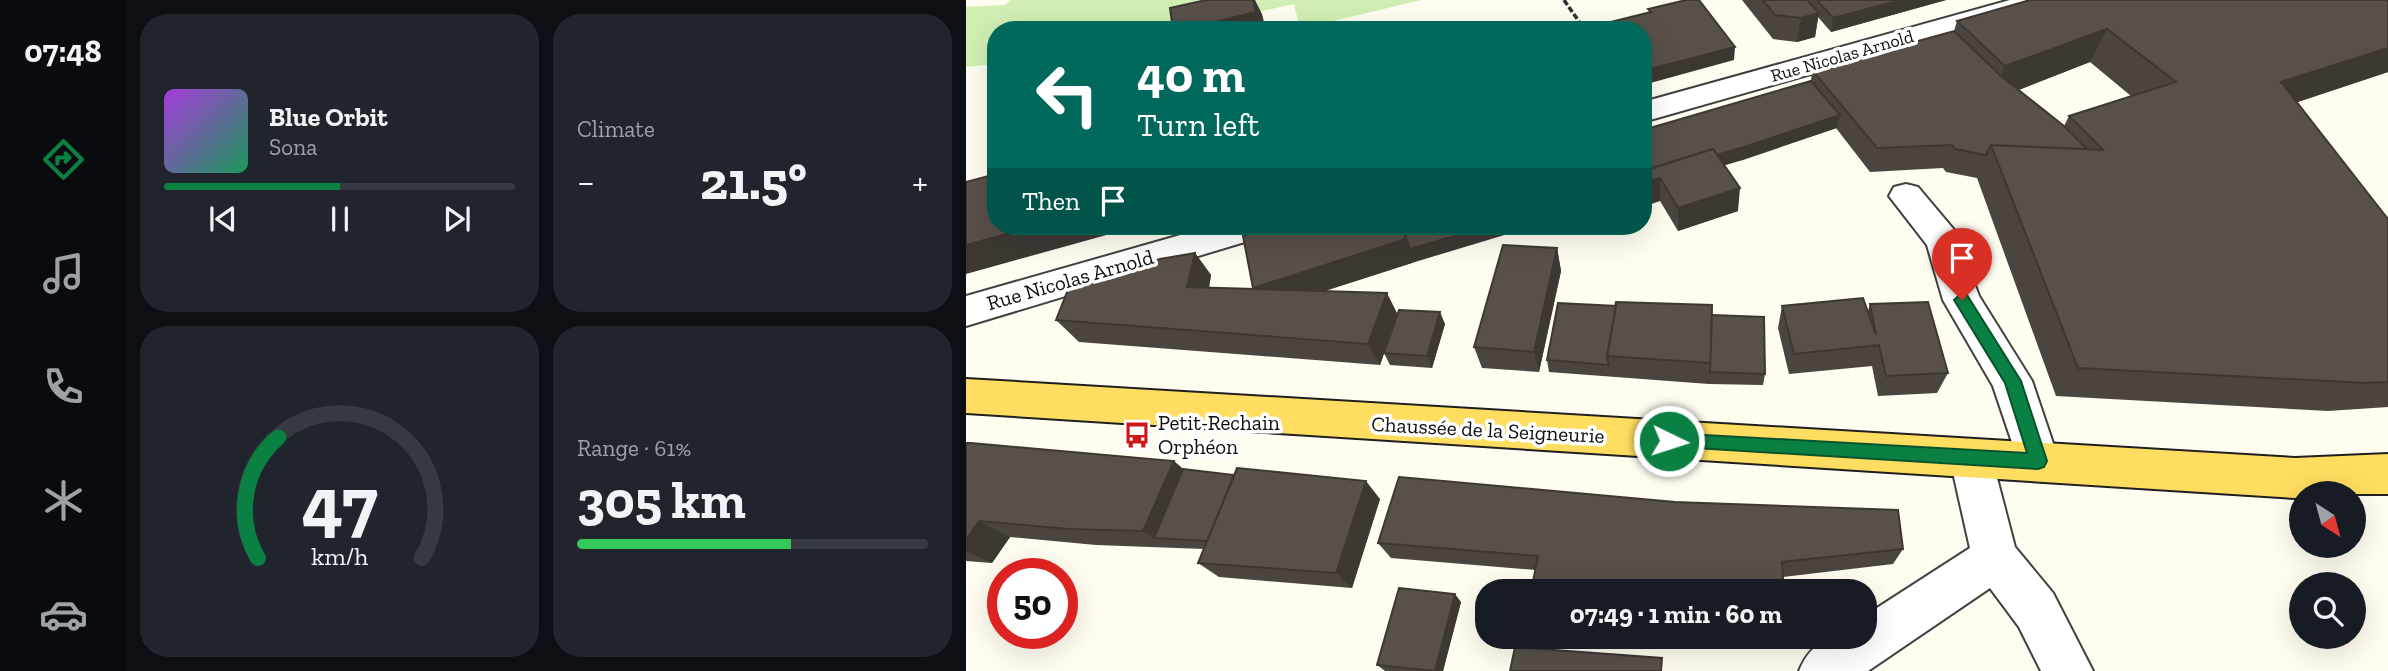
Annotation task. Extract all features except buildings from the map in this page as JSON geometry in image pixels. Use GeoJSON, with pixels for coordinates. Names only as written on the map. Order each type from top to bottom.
{"type":"FeatureCollection","features":[{"type":"Feature","properties":{"kind":"main road","name":"Chaussée de la Seigneurie"},"geometry":{"type":"LineString","coordinates":[[966,396],[2295,478],[2388,474]]}},
{"type":"Feature","properties":{"kind":"street","name":"Rue Nicolas Arnold"},"geometry":{"type":"LineString","coordinates":[[1652,110],[2040,0]]}},
{"type":"Feature","properties":{"kind":"street"},"geometry":{"type":"LineString","coordinates":[[1906,196],[1943,240],[1962,300],[2012,381],[2038,461]]}},
{"type":"Feature","properties":{"kind":"street","name":"Rue Nicolas Arnold"},"geometry":{"type":"LineString","coordinates":[[966,311],[1224,235]]}},
{"type":"Feature","properties":{"kind":"street"},"geometry":{"type":"LineString","coordinates":[[1971,459],[1995,558],[2036,610],[2068,671]]}},
{"type":"Feature","properties":{"kind":"street"},"geometry":{"type":"LineString","coordinates":[[1824,671],[1995,558]]}},
{"type":"Feature","properties":{"kind":"path"},"geometry":{"type":"LineString","coordinates":[[1564,0],[1579,21]]}},
{"type":"Feature","properties":{"kind":"green space"},"geometry":{"type":"Polygon","coordinates":[[[1010,0],[1421,0],[1333,21],[1298,21],[1294,4],[1216,21],[987,21],[987,65],[966,67],[966,7],[1005,5],[1010,0]]]}},
{"type":"Feature","properties":{"kind":"place","name":"Petit-Rechain Orphéon"},"geometry":{"type":"Point","coordinates":[1137,435]}},
{"type":"Feature","properties":{"kind":"route"},"geometry":{"type":"LineString","coordinates":[[1669,441],[2038,461],[2012,381],[1962,300]]}}]}
